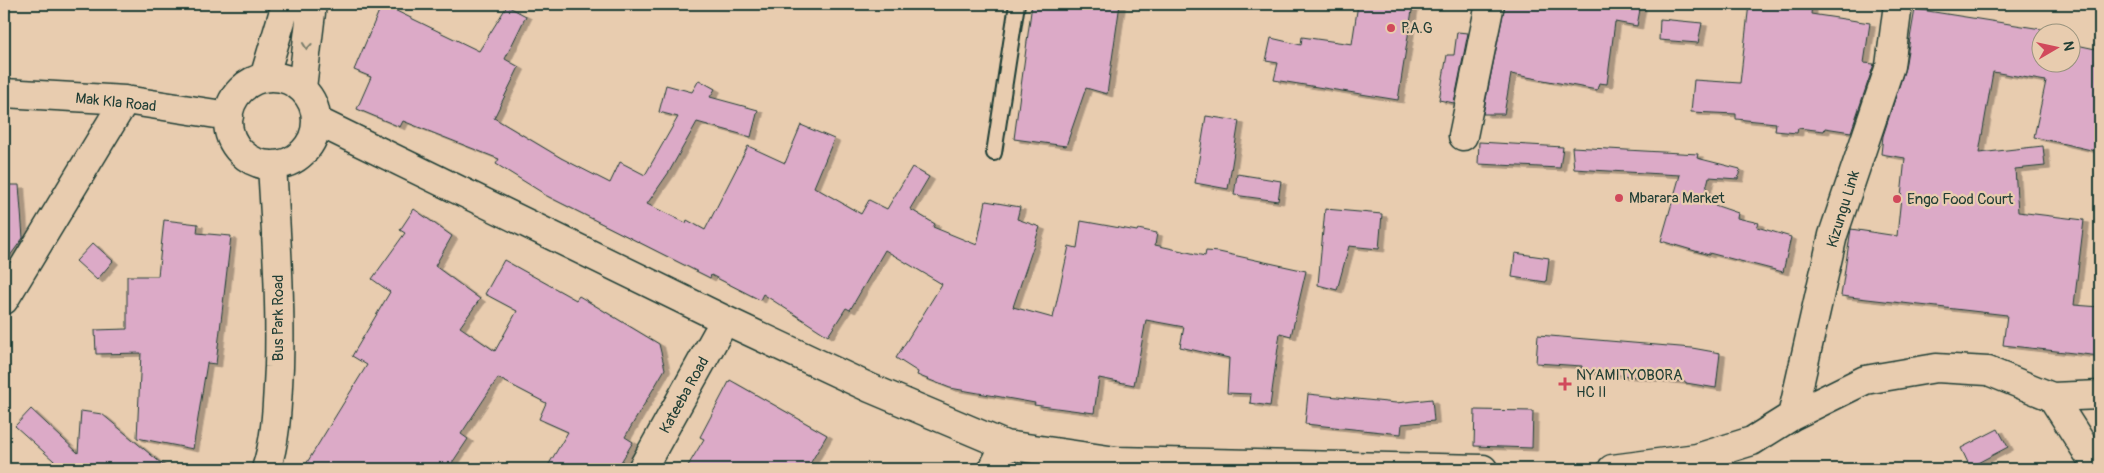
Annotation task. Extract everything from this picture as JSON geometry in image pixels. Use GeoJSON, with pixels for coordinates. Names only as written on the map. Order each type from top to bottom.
{"type":"FeatureCollection","features":[{"type":"Feature","properties":{"kind":"street"},"geometry":{"type":"LineString","coordinates":[[264,78],[286,4]]}},
{"type":"Feature","properties":{"kind":"street"},"geometry":{"type":"LineString","coordinates":[[302,88],[312,4]]}},
{"type":"Feature","properties":{"kind":"street"},"geometry":{"type":"LineString","coordinates":[[1464,136],[1490,4]]}},
{"type":"Feature","properties":{"kind":"street","name":"Kizungu Link"},"geometry":{"type":"LineString","coordinates":[[1792,416],[1833,236],[1890,66],[1898,4]]}},
{"type":"Feature","properties":{"kind":"street"},"geometry":{"type":"LineString","coordinates":[[264,78],[284,78],[302,88],[313,103],[317,121],[313,138],[304,152],[289,162],[272,165],[260,163],[249,158],[233,140],[229,128],[229,116],[237,95],[245,87],[264,78]]}},
{"type":"Feature","properties":{"kind":"street","name":"Mak Kla Road"},"geometry":{"type":"LineString","coordinates":[[4,93],[125,100],[229,116]]}},
{"type":"Feature","properties":{"kind":"street"},"geometry":{"type":"LineString","coordinates":[[4,300],[125,100]]}},
{"type":"Feature","properties":{"kind":"street"},"geometry":{"type":"LineString","coordinates":[[317,121],[725,320],[870,388],[1005,445],[1116,461],[1291,468],[1483,469]]}},
{"type":"Feature","properties":{"kind":"street","name":"Bus Park Road"},"geometry":{"type":"LineString","coordinates":[[266,469],[270,456],[277,404],[280,324],[272,165]]}},
{"type":"Feature","properties":{"kind":"street","name":"Kateeba Road"},"geometry":{"type":"LineString","coordinates":[[642,469],[725,320]]}},
{"type":"Feature","properties":{"kind":"street"},"geometry":{"type":"LineString","coordinates":[[1612,469],[1697,458],[1752,441],[1792,416],[1865,380],[1936,368],[1988,371],[2052,397],[2100,395]]}},
{"type":"Feature","properties":{"kind":"street"},"geometry":{"type":"LineString","coordinates":[[2052,397],[2098,469]]}},
{"type":"Feature","properties":{"kind":"street"},"geometry":{"type":"LineString","coordinates":[[993,469],[1005,445]]}},
{"type":"Feature","properties":{"kind":"lane"},"geometry":{"type":"LineString","coordinates":[[994,154],[1016,4]]}},
{"type":"Feature","properties":{"kind":"building"},"geometry":{"type":"Polygon","coordinates":[[[382,4],[479,51],[507,6],[526,16],[505,59],[519,67],[494,118],[561,158],[610,183],[620,162],[645,175],[678,117],[659,112],[666,85],[692,92],[699,80],[715,89],[710,97],[758,110],[751,137],[697,122],[669,172],[647,204],[686,223],[687,220],[705,230],[748,146],[785,163],[801,125],[834,139],[814,187],[861,214],[869,200],[887,209],[912,167],[929,177],[910,209],[935,224],[933,227],[977,245],[986,201],[1020,207],[1017,219],[1040,227],[1013,307],[1053,318],[1069,246],[1077,248],[1081,221],[1157,233],[1155,245],[1205,256],[1206,251],[1219,252],[1306,271],[1291,336],[1280,333],[1270,406],[1250,403],[1251,394],[1227,393],[1229,358],[1180,347],[1184,327],[1146,320],[1134,385],[1099,378],[1094,413],[1034,405],[1035,403],[950,388],[917,375],[918,372],[896,358],[942,284],[885,250],[850,310],[846,308],[828,336],[763,294],[760,300],[711,275],[710,278],[543,194],[496,164],[499,159],[403,121],[400,127],[357,109],[371,77],[354,70],[382,4]]]}},
{"type":"Feature","properties":{"kind":"building"},"geometry":{"type":"Polygon","coordinates":[[[1032,4],[1120,4],[1107,94],[1086,88],[1066,146],[1014,139],[1032,4]]]}},
{"type":"Feature","properties":{"kind":"building"},"geometry":{"type":"Polygon","coordinates":[[[1358,4],[1413,4],[1398,100],[1274,80],[1278,63],[1266,61],[1271,38],[1301,45],[1302,37],[1352,44],[1358,4]]]}},
{"type":"Feature","properties":{"kind":"building"},"geometry":{"type":"Polygon","coordinates":[[[1505,4],[1641,4],[1637,26],[1615,22],[1607,84],[1599,83],[1597,90],[1511,74],[1504,114],[1483,114],[1505,4]]]}},
{"type":"Feature","properties":{"kind":"building"},"geometry":{"type":"Polygon","coordinates":[[[1749,4],[1812,4],[1811,14],[1870,23],[1864,63],[1874,64],[1851,132],[1825,128],[1824,131],[1798,128],[1797,133],[1775,131],[1776,123],[1736,119],[1736,114],[1691,112],[1694,80],[1740,83],[1749,4]]]}},
{"type":"Feature","properties":{"kind":"building"},"geometry":{"type":"Polygon","coordinates":[[[1915,9],[2032,28],[2032,72],[2082,72],[2082,46],[2100,50],[2100,152],[2034,137],[2046,81],[1993,72],[1979,153],[2043,146],[2045,166],[2015,169],[2018,212],[2084,220],[2074,305],[2100,307],[2100,356],[2003,345],[2007,315],[1841,296],[1851,229],[1897,236],[1905,158],[1881,154],[1883,136],[1905,68],[1915,9]]]}},
{"type":"Feature","properties":{"kind":"building"},"geometry":{"type":"Polygon","coordinates":[[[1660,19],[1702,23],[1698,43],[1659,40],[1660,19]]]}},
{"type":"Feature","properties":{"kind":"building"},"geometry":{"type":"Polygon","coordinates":[[[1457,32],[1468,33],[1454,103],[1439,100],[1447,55],[1454,55],[1457,32]]]}},
{"type":"Feature","properties":{"kind":"building"},"geometry":{"type":"Polygon","coordinates":[[[1206,116],[1239,121],[1228,189],[1195,183],[1206,116]]]}},
{"type":"Feature","properties":{"kind":"building"},"geometry":{"type":"Polygon","coordinates":[[[1479,142],[1563,147],[1560,168],[1478,164],[1479,142]]]}},
{"type":"Feature","properties":{"kind":"building"},"geometry":{"type":"Polygon","coordinates":[[[1572,147],[1698,154],[1697,158],[1740,169],[1738,179],[1709,177],[1703,201],[1738,213],[1737,218],[1759,223],[1757,227],[1791,237],[1783,272],[1709,253],[1709,255],[1661,241],[1680,175],[1574,169],[1572,147]]]}},
{"type":"Feature","properties":{"kind":"building"},"geometry":{"type":"Polygon","coordinates":[[[1237,174],[1281,181],[1278,201],[1234,195],[1237,174]]]}},
{"type":"Feature","properties":{"kind":"building"},"geometry":{"type":"Polygon","coordinates":[[[4,185],[19,185],[23,238],[4,264],[4,185]]]}},
{"type":"Feature","properties":{"kind":"building"},"geometry":{"type":"Polygon","coordinates":[[[414,209],[452,236],[435,266],[480,299],[460,327],[495,351],[517,311],[485,294],[504,260],[576,300],[579,296],[659,344],[665,369],[625,437],[633,442],[617,469],[546,469],[568,432],[539,419],[546,403],[498,378],[461,434],[468,439],[448,469],[303,469],[367,365],[352,356],[390,292],[372,279],[405,233],[400,230],[414,209]]]}},
{"type":"Feature","properties":{"kind":"building"},"geometry":{"type":"Polygon","coordinates":[[[1325,209],[1382,214],[1379,249],[1349,246],[1337,290],[1318,285],[1325,209]]]}},
{"type":"Feature","properties":{"kind":"building"},"geometry":{"type":"Polygon","coordinates":[[[164,220],[198,224],[197,233],[231,236],[216,364],[207,363],[193,449],[137,438],[141,353],[96,354],[95,330],[127,329],[127,276],[158,276],[164,220]]]}},
{"type":"Feature","properties":{"kind":"building"},"geometry":{"type":"Polygon","coordinates":[[[93,243],[113,261],[97,280],[76,261],[93,243]]]}},
{"type":"Feature","properties":{"kind":"building"},"geometry":{"type":"Polygon","coordinates":[[[1515,253],[1549,258],[1546,282],[1512,277],[1515,253]]]}},
{"type":"Feature","properties":{"kind":"building"},"geometry":{"type":"Polygon","coordinates":[[[1538,335],[1692,348],[1720,353],[1716,388],[1686,382],[1581,371],[1582,366],[1536,363],[1538,335]]]}},
{"type":"Feature","properties":{"kind":"building"},"geometry":{"type":"Polygon","coordinates":[[[730,380],[827,435],[807,469],[686,469],[704,439],[700,437],[730,380]]]}},
{"type":"Feature","properties":{"kind":"building"},"geometry":{"type":"Polygon","coordinates":[[[1308,394],[1396,403],[1432,399],[1434,421],[1402,424],[1401,434],[1305,424],[1308,394]]]}},
{"type":"Feature","properties":{"kind":"building"},"geometry":{"type":"Polygon","coordinates":[[[31,409],[78,453],[81,411],[102,414],[168,469],[63,469],[15,426],[31,409]]]}},
{"type":"Feature","properties":{"kind":"building"},"geometry":{"type":"Polygon","coordinates":[[[1475,410],[1533,411],[1532,448],[1474,446],[1475,410]]]}},
{"type":"Feature","properties":{"kind":"building"},"geometry":{"type":"Polygon","coordinates":[[[1998,429],[2008,447],[1970,467],[1961,448],[1998,429]]]}},
{"type":"Feature","properties":{"kind":"place","name":"P.A.G"},"geometry":{"type":"Point","coordinates":[1391,28]}},
{"type":"Feature","properties":{"kind":"place","name":"Mbarara Market"},"geometry":{"type":"Point","coordinates":[1619,198]}},
{"type":"Feature","properties":{"kind":"place","name":"Engo Food Court"},"geometry":{"type":"Point","coordinates":[1897,199]}},
{"type":"Feature","properties":{"kind":"place","name":"NYAMITYOBORA HC II"},"geometry":{"type":"Point","coordinates":[1565,384]}}]}
